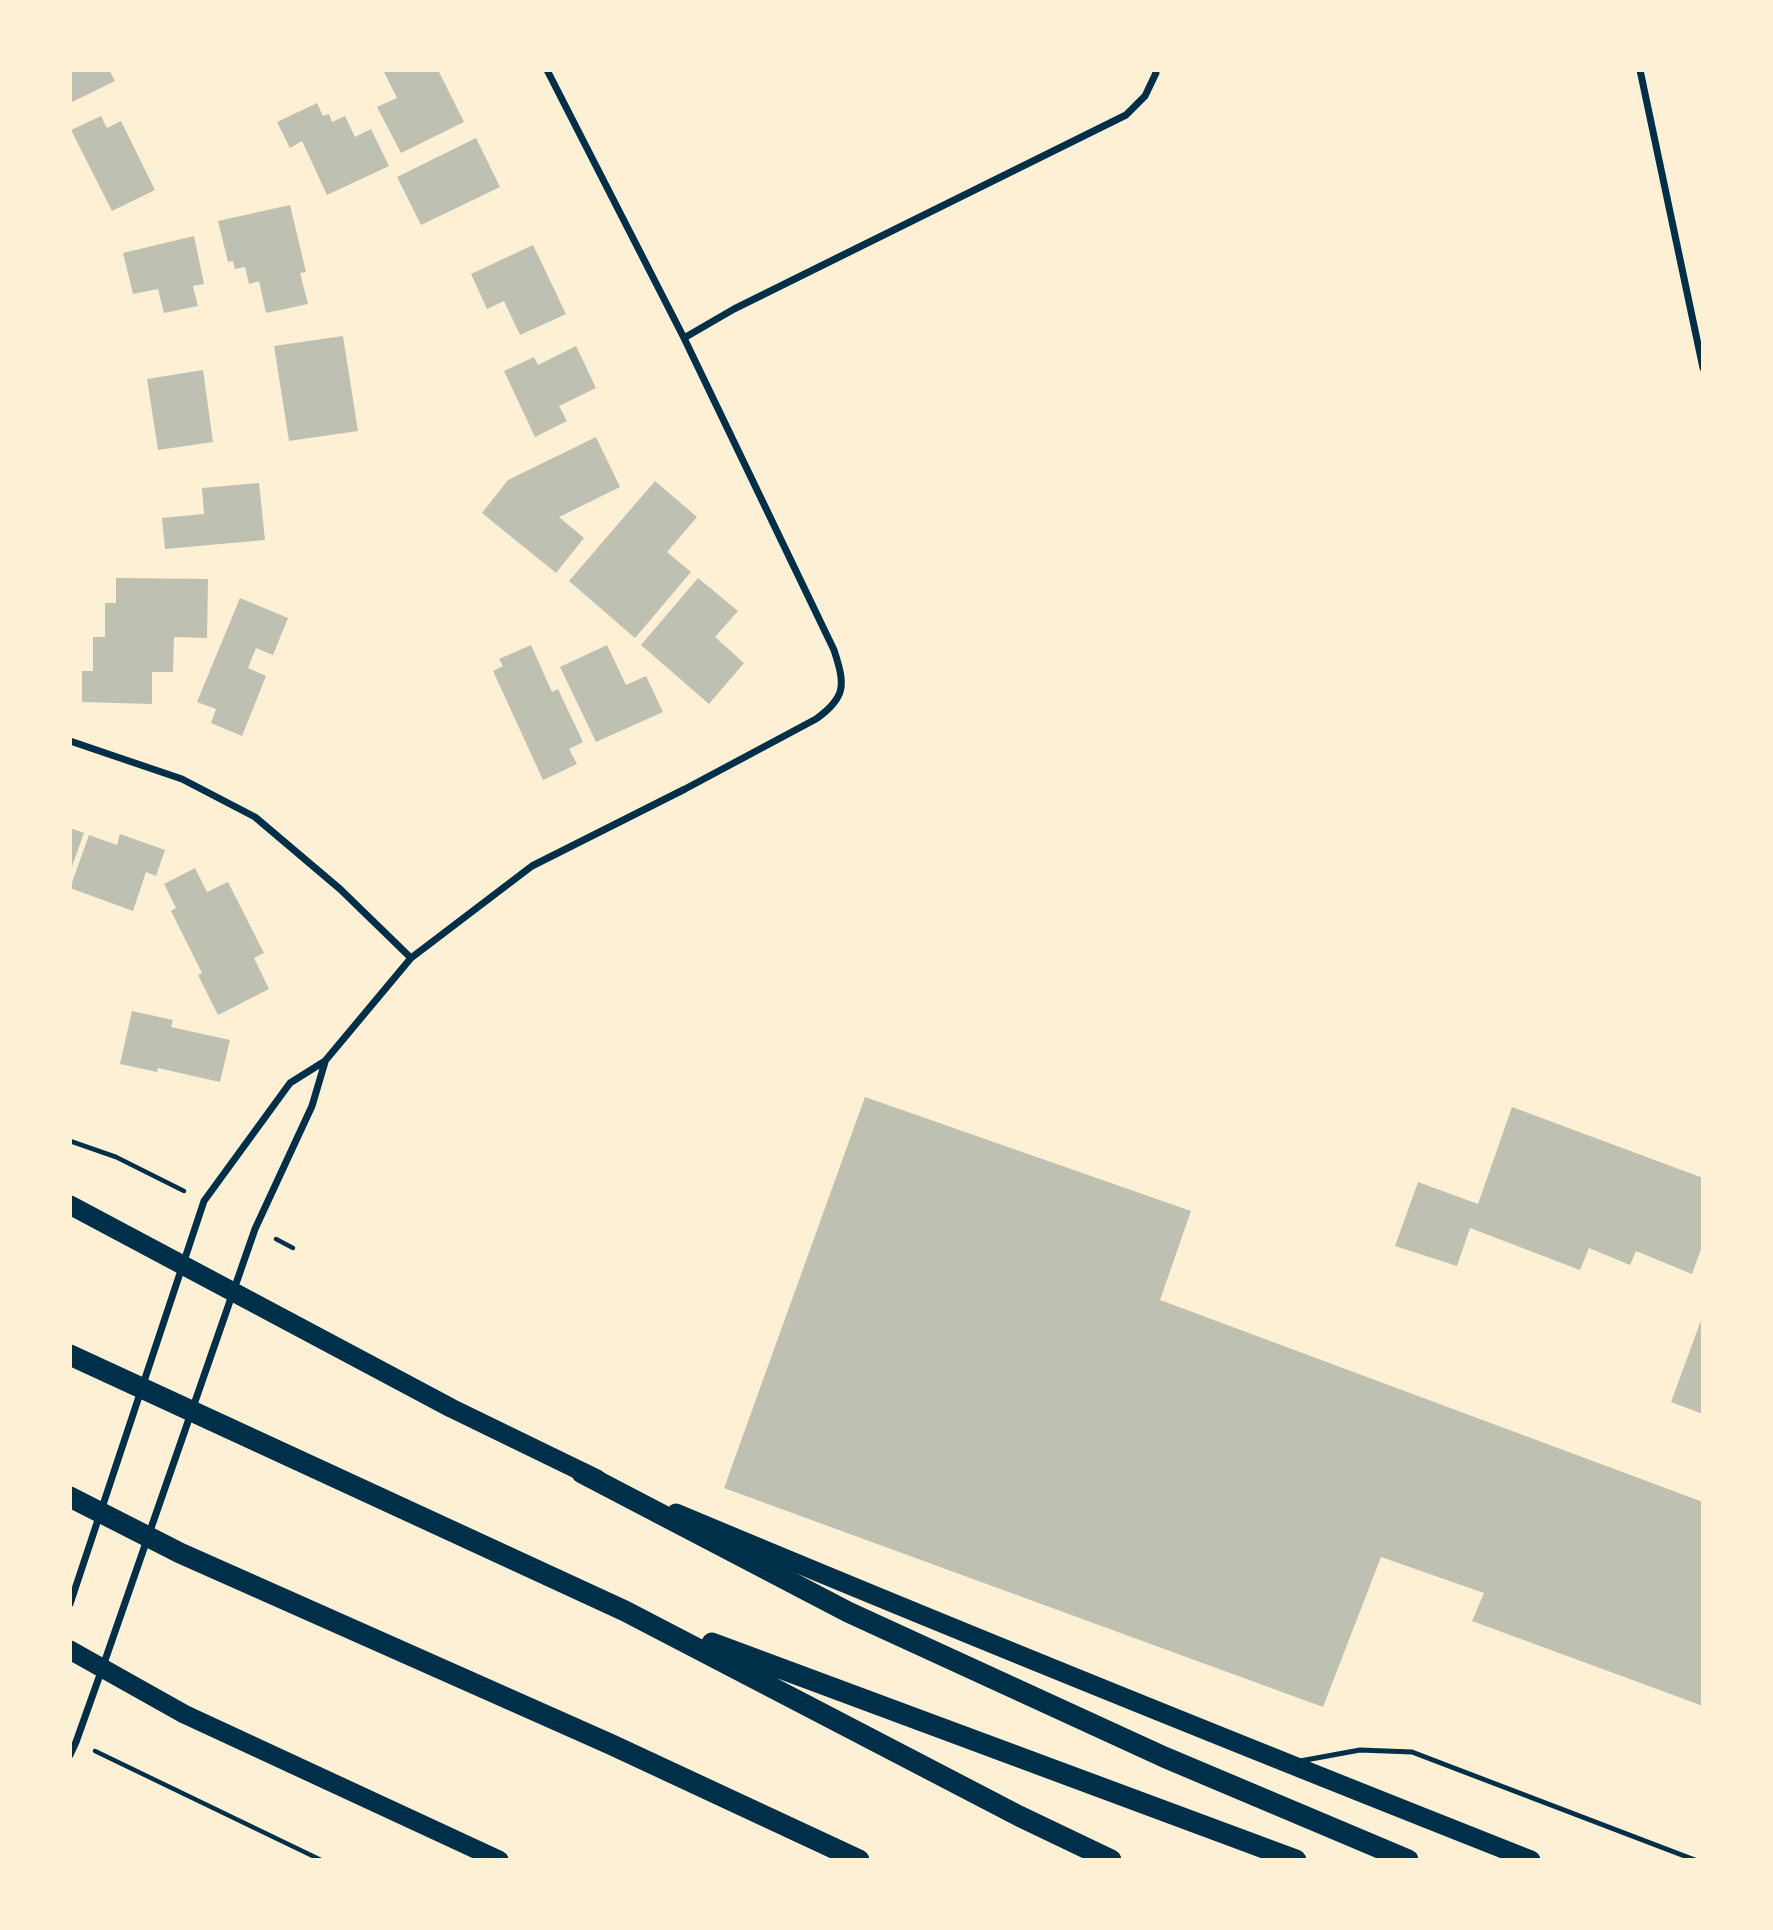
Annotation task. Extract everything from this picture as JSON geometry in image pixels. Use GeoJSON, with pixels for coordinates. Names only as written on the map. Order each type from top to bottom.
{"type":"FeatureCollection","features":[{"type":"Feature","properties":{"kind":"highway"},"geometry":{"type":"LineString","coordinates":[[70,1205],[451,1408],[861,1618],[1164,1757],[1408,1860]]}},
{"type":"Feature","properties":{"kind":"highway"},"geometry":{"type":"LineString","coordinates":[[70,1355],[625,1611],[1019,1816],[1111,1860]]}},
{"type":"Feature","properties":{"kind":"highway"},"geometry":{"type":"LineString","coordinates":[[582,1473],[842,1582],[1531,1860]]}},
{"type":"Feature","properties":{"kind":"highway"},"geometry":{"type":"LineString","coordinates":[[70,1497],[180,1553],[610,1744],[859,1860]]}},
{"type":"Feature","properties":{"kind":"highway"},"geometry":{"type":"LineString","coordinates":[[625,1611],[1296,1860]]}},
{"type":"Feature","properties":{"kind":"highway"},"geometry":{"type":"LineString","coordinates":[[70,1650],[184,1714],[499,1860]]}},
{"type":"Feature","properties":{"kind":"highway"},"geometry":{"type":"LineString","coordinates":[[610,1744],[836,1860]]}},
{"type":"Feature","properties":{"kind":"street"},"geometry":{"type":"LineString","coordinates":[[70,1604],[204,1201],[290,1083],[325,1061],[411,958],[532,866],[816,719],[830,710],[841,691],[842,675],[834,650],[684,338],[547,70]]}},
{"type":"Feature","properties":{"kind":"street"},"geometry":{"type":"LineString","coordinates":[[684,338],[734,309],[1126,115],[1145,96],[1155,70]]}},
{"type":"Feature","properties":{"kind":"street"},"geometry":{"type":"LineString","coordinates":[[1640,70],[1703,368]]}},
{"type":"Feature","properties":{"kind":"street"},"geometry":{"type":"LineString","coordinates":[[70,741],[182,779],[255,817],[341,888],[411,958]]}},
{"type":"Feature","properties":{"kind":"street"},"geometry":{"type":"LineString","coordinates":[[70,1755],[255,1229],[312,1105],[325,1061]]}},
{"type":"Feature","properties":{"kind":"lane"},"geometry":{"type":"LineString","coordinates":[[1286,1763],[1360,1750],[1412,1752],[1695,1860]]}},
{"type":"Feature","properties":{"kind":"path"},"geometry":{"type":"LineString","coordinates":[[70,1141],[116,1157],[175,1186]]}},
{"type":"Feature","properties":{"kind":"path"},"geometry":{"type":"LineString","coordinates":[[118,1762],[321,1860]]}},
{"type":"Feature","properties":{"kind":"building"},"geometry":{"type":"Polygon","coordinates":[[[70,70],[109,70],[115,81],[70,103],[70,70]]]}},
{"type":"Feature","properties":{"kind":"building"},"geometry":{"type":"Polygon","coordinates":[[[383,70],[438,70],[464,122],[401,153],[377,107],[397,98],[383,70]]]}},
{"type":"Feature","properties":{"kind":"building"},"geometry":{"type":"Polygon","coordinates":[[[317,103],[323,116],[329,114],[332,122],[345,116],[355,137],[371,129],[389,166],[327,195],[302,141],[290,148],[277,122],[317,103]]]}},
{"type":"Feature","properties":{"kind":"building"},"geometry":{"type":"Polygon","coordinates":[[[101,116],[107,128],[121,121],[155,190],[112,211],[71,130],[101,116]]]}},
{"type":"Feature","properties":{"kind":"building"},"geometry":{"type":"Polygon","coordinates":[[[476,138],[500,187],[421,225],[397,177],[476,138]]]}},
{"type":"Feature","properties":{"kind":"building"},"geometry":{"type":"Polygon","coordinates":[[[290,205],[306,272],[300,273],[308,304],[266,313],[259,281],[249,284],[245,267],[235,269],[233,261],[228,262],[218,221],[290,205]]]}},
{"type":"Feature","properties":{"kind":"building"},"geometry":{"type":"Polygon","coordinates":[[[194,236],[204,284],[193,286],[198,306],[164,313],[158,289],[133,294],[123,253],[194,236]]]}},
{"type":"Feature","properties":{"kind":"building"},"geometry":{"type":"Polygon","coordinates":[[[533,245],[566,314],[520,335],[504,301],[487,309],[471,274],[533,245]]]}},
{"type":"Feature","properties":{"kind":"building"},"geometry":{"type":"Polygon","coordinates":[[[343,336],[358,431],[289,441],[274,346],[343,336]]]}},
{"type":"Feature","properties":{"kind":"building"},"geometry":{"type":"Polygon","coordinates":[[[576,346],[596,388],[559,406],[567,421],[535,437],[504,371],[534,357],[538,365],[576,346]]]}},
{"type":"Feature","properties":{"kind":"building"},"geometry":{"type":"Polygon","coordinates":[[[203,370],[213,442],[158,450],[147,379],[203,370]]]}},
{"type":"Feature","properties":{"kind":"building"},"geometry":{"type":"Polygon","coordinates":[[[596,437],[620,487],[559,517],[584,538],[556,573],[482,513],[508,480],[596,437]]]}},
{"type":"Feature","properties":{"kind":"building"},"geometry":{"type":"Polygon","coordinates":[[[655,481],[697,517],[667,552],[691,572],[635,638],[569,581],[655,481]]]}},
{"type":"Feature","properties":{"kind":"building"},"geometry":{"type":"Polygon","coordinates":[[[259,483],[265,540],[165,549],[162,518],[204,514],[202,488],[259,483]]]}},
{"type":"Feature","properties":{"kind":"building"},"geometry":{"type":"Polygon","coordinates":[[[116,578],[208,579],[207,638],[174,637],[173,672],[152,672],[152,704],[82,702],[82,671],[93,671],[93,637],[105,637],[105,603],[116,603],[116,578]]]}},
{"type":"Feature","properties":{"kind":"building"},"geometry":{"type":"Polygon","coordinates":[[[698,578],[738,611],[715,637],[744,663],[709,704],[641,645],[698,578]]]}},
{"type":"Feature","properties":{"kind":"building"},"geometry":{"type":"Polygon","coordinates":[[[240,598],[288,618],[273,655],[256,648],[248,668],[266,676],[242,736],[211,723],[216,709],[197,702],[240,598]]]}},
{"type":"Feature","properties":{"kind":"building"},"geometry":{"type":"Polygon","coordinates":[[[531,645],[552,692],[558,689],[583,742],[569,749],[577,764],[543,780],[493,671],[503,666],[499,659],[531,645]]]}},
{"type":"Feature","properties":{"kind":"building"},"geometry":{"type":"Polygon","coordinates":[[[607,645],[626,685],[646,676],[663,712],[596,742],[560,667],[607,645]]]}},
{"type":"Feature","properties":{"kind":"building"},"geometry":{"type":"Polygon","coordinates":[[[70,828],[84,833],[70,872],[70,828]]]}},
{"type":"Feature","properties":{"kind":"building"},"geometry":{"type":"Polygon","coordinates":[[[120,834],[165,850],[156,876],[146,872],[133,911],[70,888],[89,835],[117,845],[120,834]]]}},
{"type":"Feature","properties":{"kind":"building"},"geometry":{"type":"Polygon","coordinates":[[[195,868],[207,892],[228,882],[264,953],[254,958],[269,989],[218,1015],[198,975],[202,973],[171,911],[176,908],[164,884],[195,868]]]}},
{"type":"Feature","properties":{"kind":"building"},"geometry":{"type":"Polygon","coordinates":[[[132,1011],[173,1020],[171,1027],[230,1040],[220,1082],[158,1068],[157,1072],[120,1064],[132,1011]]]}},
{"type":"Feature","properties":{"kind":"building"},"geometry":{"type":"Polygon","coordinates":[[[865,1097],[1191,1211],[1160,1300],[1703,1502],[1703,1706],[1472,1621],[1484,1593],[1381,1557],[1323,1707],[724,1488],[865,1097]]]}},
{"type":"Feature","properties":{"kind":"building"},"geometry":{"type":"Polygon","coordinates":[[[1512,1107],[1703,1178],[1703,1244],[1692,1274],[1636,1251],[1630,1265],[1589,1248],[1580,1270],[1470,1228],[1457,1266],[1395,1246],[1418,1182],[1478,1204],[1512,1107]]]}},
{"type":"Feature","properties":{"kind":"building"},"geometry":{"type":"Polygon","coordinates":[[[1703,1315],[1703,1414],[1671,1402],[1703,1315]]]}}]}
